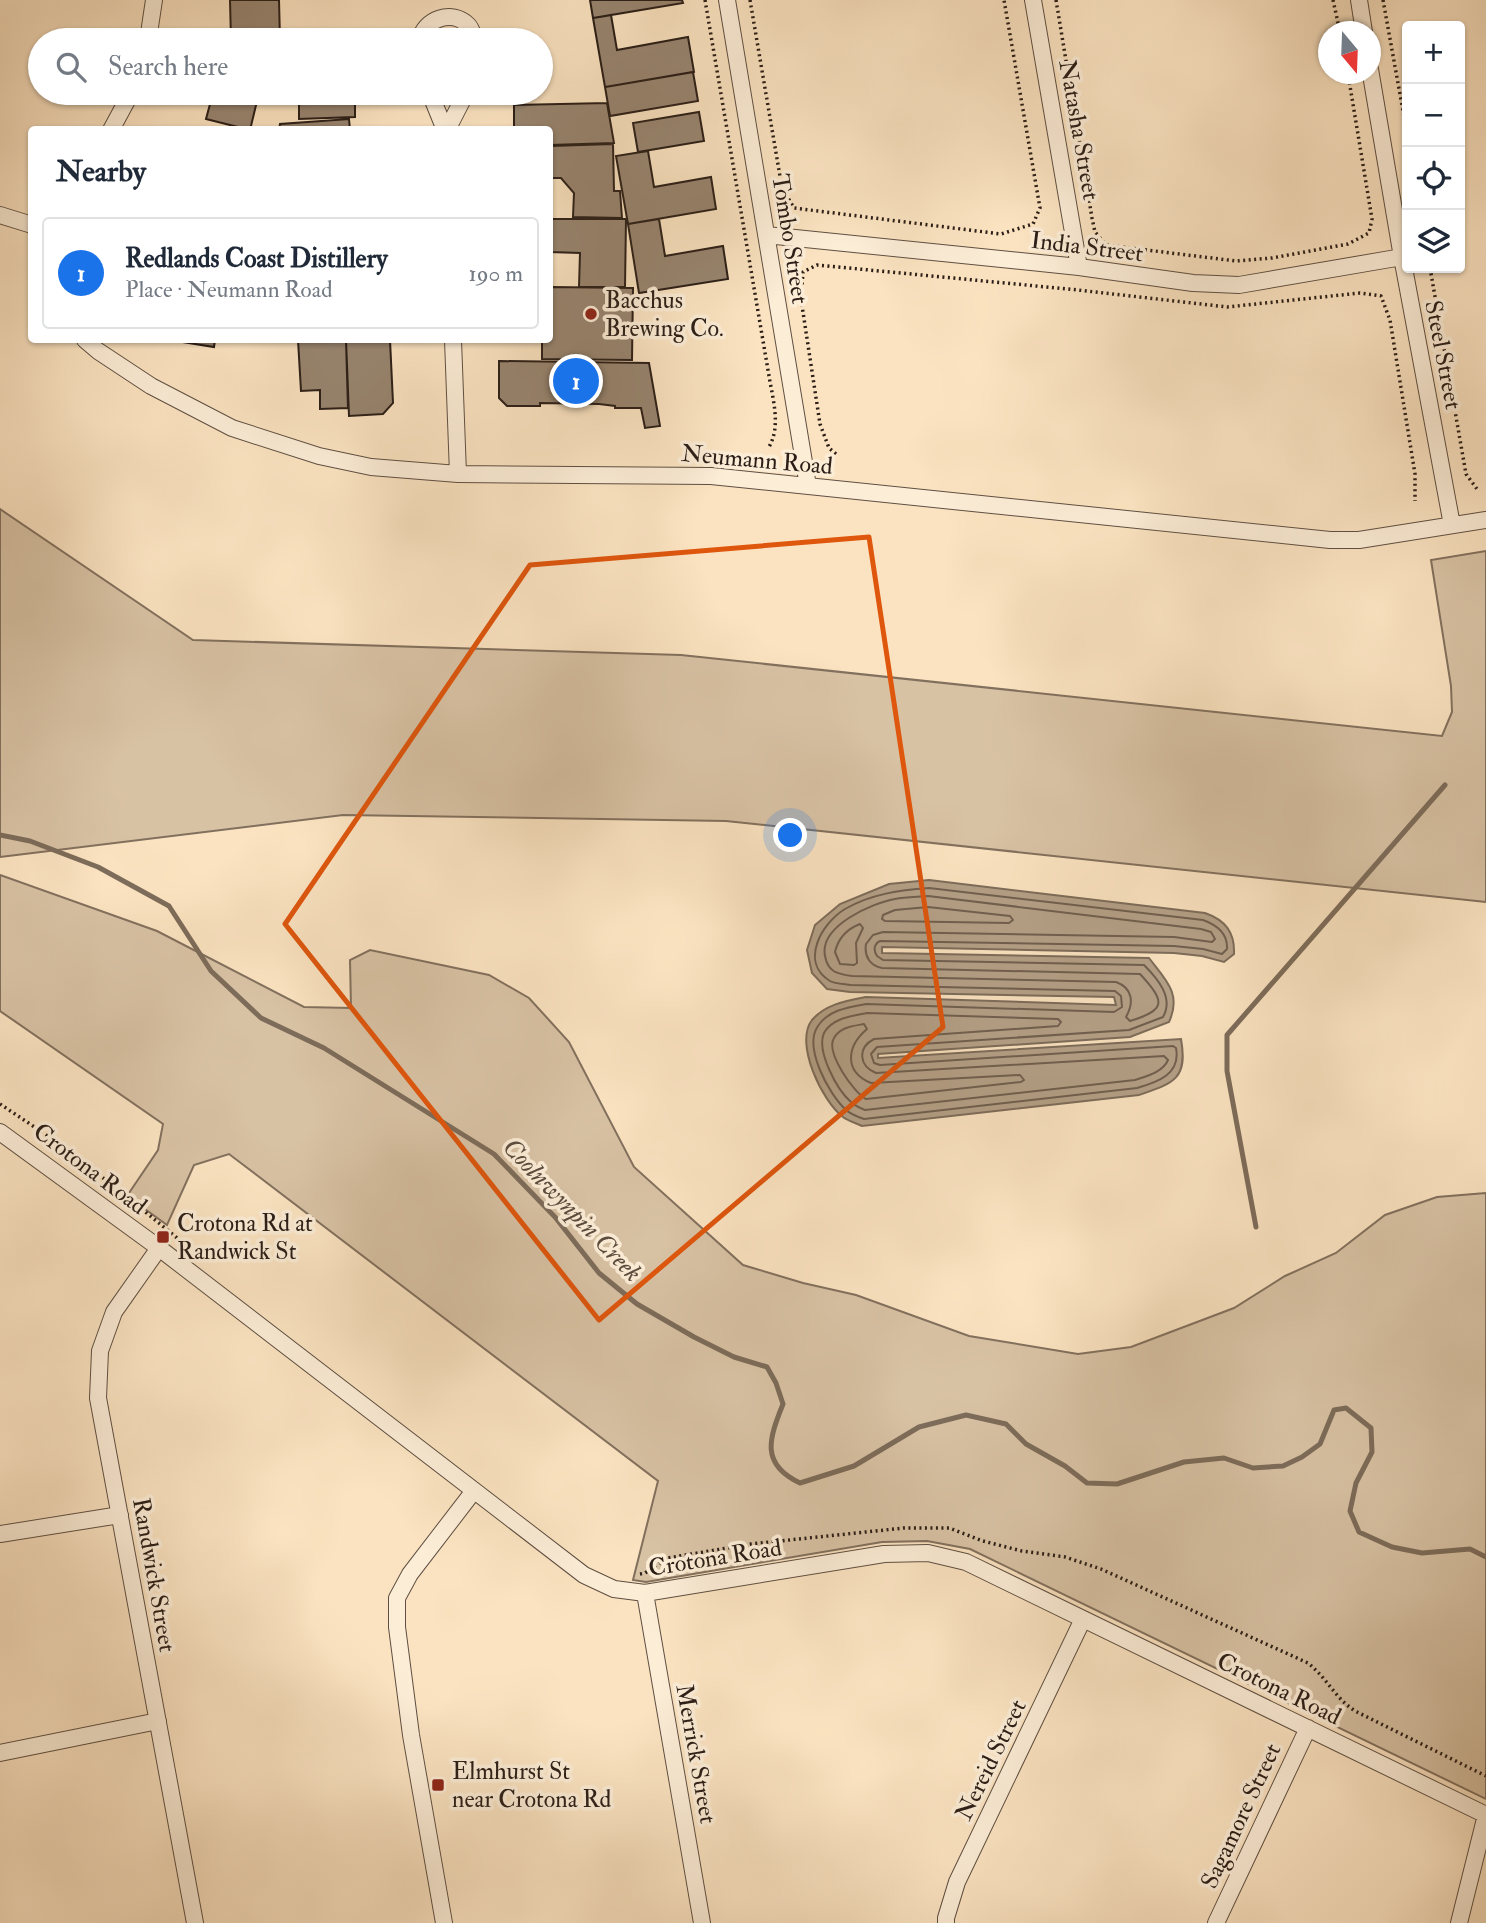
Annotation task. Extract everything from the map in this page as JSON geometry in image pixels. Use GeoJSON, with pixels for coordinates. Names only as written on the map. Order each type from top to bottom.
{"type":"FeatureCollection","features":[{"type":"Feature","properties":{"kind":"street"},"geometry":{"type":"LineString","coordinates":[[150,28],[153,0]]}},
{"type":"Feature","properties":{"kind":"street","name":"Tombo Street"},"geometry":{"type":"LineString","coordinates":[[727,0],[808,486]]}},
{"type":"Feature","properties":{"kind":"street","name":"Natasha Street"},"geometry":{"type":"LineString","coordinates":[[1033,0],[1079,267]]}},
{"type":"Feature","properties":{"kind":"street"},"geometry":{"type":"LineString","coordinates":[[1359,0],[1362,21]]}},
{"type":"Feature","properties":{"kind":"street"},"geometry":{"type":"LineString","coordinates":[[425,28],[432,22],[446,17],[457,18],[471,28]]}},
{"type":"Feature","properties":{"kind":"street","name":"Steel Street"},"geometry":{"type":"LineString","coordinates":[[1373,84],[1402,257]]}},
{"type":"Feature","properties":{"kind":"street"},"geometry":{"type":"LineString","coordinates":[[113,126],[125,105]]}},
{"type":"Feature","properties":{"kind":"street"},"geometry":{"type":"LineString","coordinates":[[435,105],[444,126]]}},
{"type":"Feature","properties":{"kind":"street"},"geometry":{"type":"LineString","coordinates":[[448,126],[460,105]]}},
{"type":"Feature","properties":{"kind":"street"},"geometry":{"type":"LineString","coordinates":[[0,215],[28,224]]}},
{"type":"Feature","properties":{"kind":"street","name":"India Street"},"geometry":{"type":"LineString","coordinates":[[766,235],[1079,267],[1193,283],[1239,285],[1402,257]]}},
{"type":"Feature","properties":{"kind":"street","name":"Steel Street"},"geometry":{"type":"LineString","coordinates":[[1405,273],[1452,525]]}},
{"type":"Feature","properties":{"kind":"street","name":"Neumann Road"},"geometry":{"type":"LineString","coordinates":[[89,343],[121,367],[180,402],[232,428],[319,456],[371,467],[458,474],[711,476],[1331,540],[1359,540],[1486,520]]}},
{"type":"Feature","properties":{"kind":"street"},"geometry":{"type":"LineString","coordinates":[[453,343],[458,474]]}},
{"type":"Feature","properties":{"kind":"street","name":"Crotona Road"},"geometry":{"type":"LineString","coordinates":[[0,1132],[159,1248],[584,1575],[614,1589],[645,1593],[884,1554],[928,1553],[966,1562],[1486,1815]]}},
{"type":"Feature","properties":{"kind":"street","name":"Randwick Street"},"geometry":{"type":"LineString","coordinates":[[159,1248],[114,1312],[100,1351],[98,1398],[195,1923]]}},
{"type":"Feature","properties":{"kind":"street"},"geometry":{"type":"LineString","coordinates":[[444,1923],[411,1735],[397,1628],[397,1598],[410,1573],[473,1492]]}},
{"type":"Feature","properties":{"kind":"street"},"geometry":{"type":"LineString","coordinates":[[0,1534],[120,1516]]}},
{"type":"Feature","properties":{"kind":"street","name":"Merrick Street"},"geometry":{"type":"LineString","coordinates":[[645,1593],[702,1923]]}},
{"type":"Feature","properties":{"kind":"street","name":"Nereid Street"},"geometry":{"type":"LineString","coordinates":[[946,1923],[957,1882],[1083,1619]]}},
{"type":"Feature","properties":{"kind":"street"},"geometry":{"type":"LineString","coordinates":[[0,1753],[158,1721]]}},
{"type":"Feature","properties":{"kind":"street","name":"Sagamore Street"},"geometry":{"type":"LineString","coordinates":[[1216,1923],[1308,1728]]}},
{"type":"Feature","properties":{"kind":"street"},"geometry":{"type":"LineString","coordinates":[[1460,1923],[1486,1815]]}},
{"type":"Feature","properties":{"kind":"path"},"geometry":{"type":"LineString","coordinates":[[705,0],[776,423],[775,436],[769,447]]}},
{"type":"Feature","properties":{"kind":"path"},"geometry":{"type":"LineString","coordinates":[[750,0],[782,188],[794,208],[1001,234],[1033,224],[1040,208],[1004,0]]}},
{"type":"Feature","properties":{"kind":"path"},"geometry":{"type":"LineString","coordinates":[[1056,0],[1092,218],[1095,232],[1106,245],[1236,261],[1272,258],[1348,244],[1369,233],[1371,207],[1350,84]]}},
{"type":"Feature","properties":{"kind":"path"},"geometry":{"type":"LineString","coordinates":[[1333,0],[1338,21]]}},
{"type":"Feature","properties":{"kind":"path"},"geometry":{"type":"LineString","coordinates":[[1383,0],[1402,105]]}},
{"type":"Feature","properties":{"kind":"path"},"geometry":{"type":"LineString","coordinates":[[836,454],[829,448],[820,424],[800,299],[803,272],[817,265],[1065,288],[1227,307],[1360,293],[1381,296],[1390,320],[1415,474],[1415,501]]}},
{"type":"Feature","properties":{"kind":"path"},"geometry":{"type":"LineString","coordinates":[[1431,273],[1466,474],[1477,489]]}},
{"type":"Feature","properties":{"kind":"path"},"geometry":{"type":"LineString","coordinates":[[0,1104],[115,1187],[198,1255]]}},
{"type":"Feature","properties":{"kind":"path"},"geometry":{"type":"LineString","coordinates":[[635,1575],[645,1573],[668,1558],[751,1544],[904,1528],[949,1528],[983,1541],[1065,1557],[1101,1569],[1308,1663],[1322,1676],[1340,1701],[1355,1711],[1486,1776]]}},
{"type":"Feature","properties":{"kind":"highlighted area"},"geometry":{"type":"Polygon","coordinates":[[[869,537],[943,1027],[599,1320],[285,924],[530,565],[869,537]]]}},
{"type":"Feature","properties":{"kind":"shaded area"},"geometry":{"type":"Polygon","coordinates":[[[0,509],[193,640],[681,655],[1442,736],[1452,712],[1451,686],[1431,560],[1486,551],[1486,902],[726,821],[343,815],[0,857],[0,509]]]}},
{"type":"Feature","properties":{"kind":"shaded area"},"geometry":{"type":"Polygon","coordinates":[[[0,875],[157,931],[304,1007],[351,1008],[350,960],[370,950],[489,975],[529,998],[569,1042],[634,1167],[743,1265],[856,1295],[969,1336],[1078,1354],[1131,1347],[1234,1308],[1285,1276],[1336,1253],[1385,1215],[1437,1197],[1486,1193],[1486,1799],[970,1549],[927,1541],[882,1542],[646,1582],[633,1580],[658,1481],[229,1154],[194,1165],[167,1225],[127,1196],[158,1150],[163,1124],[0,1011],[0,875]]]}},
{"type":"Feature","properties":{"kind":"water"},"geometry":{"type":"Polygon","coordinates":[[[929,880],[1205,913],[1218,919],[1231,933],[1234,954],[1224,962],[1174,953],[882,947],[882,953],[1149,958],[1170,988],[1174,1003],[1169,1022],[1130,1037],[878,1054],[878,1058],[1181,1039],[1182,1063],[1176,1078],[1139,1095],[862,1126],[843,1117],[819,1085],[808,1057],[806,1043],[807,1030],[812,1020],[830,1007],[866,997],[1116,1005],[1114,997],[850,992],[827,989],[812,973],[807,950],[815,925],[840,904],[889,884],[929,880]]]}},
{"type":"Feature","properties":{"kind":"building"},"geometry":{"type":"Polygon","coordinates":[[[230,0],[279,0],[280,28],[231,28],[230,0]]]}},
{"type":"Feature","properties":{"kind":"building"},"geometry":{"type":"Polygon","coordinates":[[[590,0],[682,0],[683,3],[593,18],[590,0]]]}},
{"type":"Feature","properties":{"kind":"building"},"geometry":{"type":"Polygon","coordinates":[[[611,15],[617,50],[688,37],[694,72],[605,87],[593,18],[611,15]]]}},
{"type":"Feature","properties":{"kind":"building"},"geometry":{"type":"Polygon","coordinates":[[[693,72],[698,101],[610,116],[605,87],[693,72]]]}},
{"type":"Feature","properties":{"kind":"building"},"geometry":{"type":"Polygon","coordinates":[[[607,103],[614,143],[553,145],[553,126],[514,126],[514,105],[607,103]]]}},
{"type":"Feature","properties":{"kind":"building"},"geometry":{"type":"Polygon","coordinates":[[[210,105],[256,105],[251,126],[234,126],[206,119],[210,105]]]}},
{"type":"Feature","properties":{"kind":"building"},"geometry":{"type":"Polygon","coordinates":[[[299,105],[355,105],[355,117],[299,119],[299,105]]]}},
{"type":"Feature","properties":{"kind":"building"},"geometry":{"type":"Polygon","coordinates":[[[699,112],[704,141],[638,152],[633,123],[699,112]]]}},
{"type":"Feature","properties":{"kind":"building"},"geometry":{"type":"Polygon","coordinates":[[[349,119],[350,126],[280,126],[349,119]]]}},
{"type":"Feature","properties":{"kind":"building"},"geometry":{"type":"Polygon","coordinates":[[[613,144],[614,191],[620,191],[622,218],[573,217],[574,193],[561,178],[553,178],[553,146],[613,144]]]}},
{"type":"Feature","properties":{"kind":"building"},"geometry":{"type":"Polygon","coordinates":[[[648,151],[654,187],[711,177],[716,209],[628,224],[616,156],[648,151]]]}},
{"type":"Feature","properties":{"kind":"building"},"geometry":{"type":"Polygon","coordinates":[[[553,219],[626,219],[625,287],[579,287],[580,253],[553,252],[553,219]]]}},
{"type":"Feature","properties":{"kind":"building"},"geometry":{"type":"Polygon","coordinates":[[[659,219],[665,256],[723,246],[728,279],[639,293],[628,224],[659,219]]]}},
{"type":"Feature","properties":{"kind":"building","name":"Bacchus Brewing Co."},"geometry":{"type":"Polygon","coordinates":[[[553,287],[633,288],[632,360],[542,359],[542,343],[553,343],[553,287]]]}},
{"type":"Feature","properties":{"kind":"building"},"geometry":{"type":"Polygon","coordinates":[[[189,343],[215,343],[214,347],[189,343]]]}},
{"type":"Feature","properties":{"kind":"building"},"geometry":{"type":"Polygon","coordinates":[[[298,343],[346,343],[348,408],[320,409],[320,390],[301,391],[298,343]]]}},
{"type":"Feature","properties":{"kind":"building"},"geometry":{"type":"Polygon","coordinates":[[[346,343],[390,343],[393,403],[383,414],[349,416],[346,343]]]}},
{"type":"Feature","properties":{"kind":"building"},"geometry":{"type":"Polygon","coordinates":[[[499,361],[649,363],[660,426],[645,428],[641,408],[540,403],[540,406],[507,406],[499,398],[499,361]]]}},
{"type":"Feature","properties":{"kind":"waterway"},"geometry":{"type":"LineString","coordinates":[[1256,1227],[1227,1071],[1227,1035],[1445,785]]}},
{"type":"Feature","properties":{"kind":"waterway","name":"Coolnwynpin Creek"},"geometry":{"type":"LineString","coordinates":[[0,835],[30,841],[98,867],[169,906],[211,971],[261,1018],[324,1048],[494,1154],[555,1217],[599,1273],[637,1304],[734,1357],[767,1367],[783,1404],[774,1428],[771,1450],[773,1459],[778,1468],[800,1483],[854,1466],[919,1427],[966,1415],[1006,1424],[1026,1444],[1065,1466],[1087,1483],[1117,1484],[1184,1462],[1224,1458],[1253,1468],[1283,1466],[1320,1444],[1334,1410],[1346,1408],[1371,1428],[1372,1452],[1356,1483],[1350,1511],[1359,1532],[1392,1547],[1422,1553],[1470,1549],[1486,1557]]}},
{"type":"Feature","properties":{"kind":"place","name":"Bacchus Brewing Co."},"geometry":{"type":"Point","coordinates":[591,314]}},
{"type":"Feature","properties":{"kind":"place","name":"Redlands Coast Distillery"},"geometry":{"type":"Point","coordinates":[576,381]}},
{"type":"Feature","properties":{"kind":"place","name":"Crotona Rd at Randwick St"},"geometry":{"type":"Point","coordinates":[163,1237]}},
{"type":"Feature","properties":{"kind":"place","name":"Elmhurst St near Crotona Rd"},"geometry":{"type":"Point","coordinates":[438,1785]}}]}
